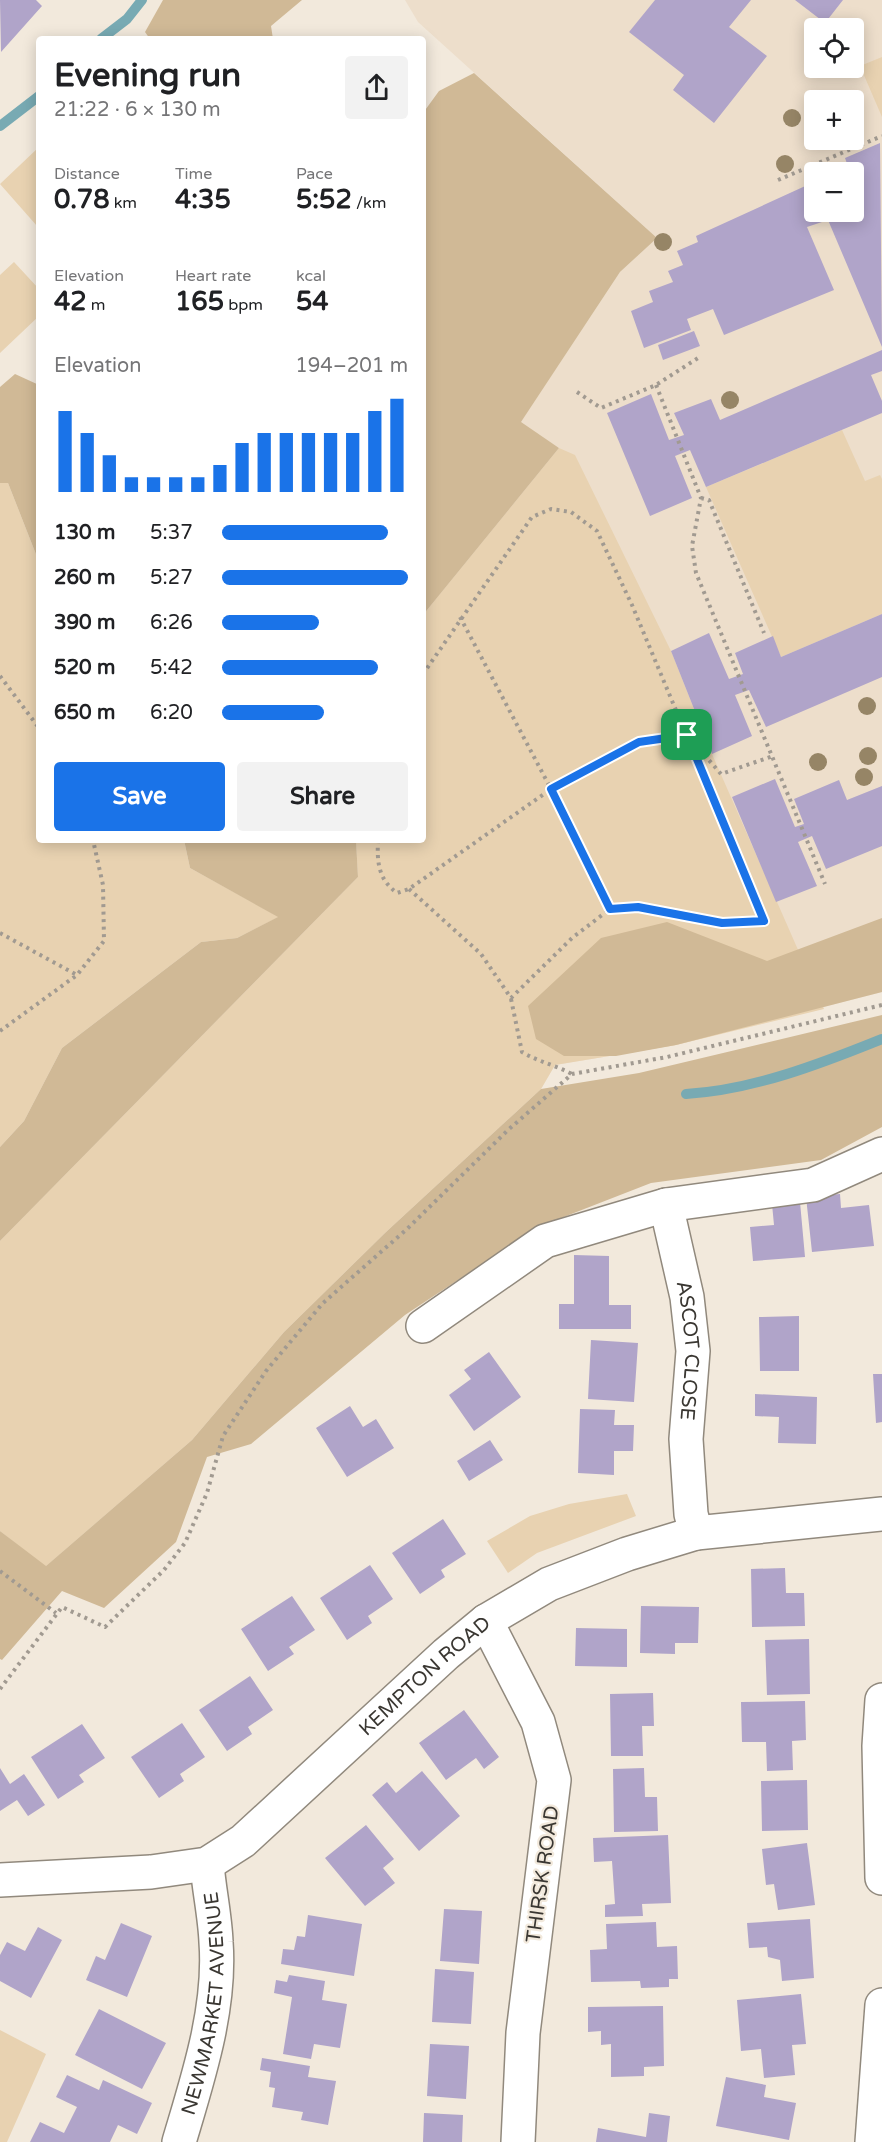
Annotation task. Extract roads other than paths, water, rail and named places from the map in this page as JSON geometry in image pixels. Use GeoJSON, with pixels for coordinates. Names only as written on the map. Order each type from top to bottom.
{"type":"FeatureCollection","features":[{"type":"Feature","properties":{"kind":"street"},"geometry":{"type":"LineString","coordinates":[[423,1326],[545,1241],[666,1206],[813,1185],[882,1154]]}},
{"type":"Feature","properties":{"kind":"street","name":"ASCOT CLOSE"},"geometry":{"type":"LineString","coordinates":[[666,1206],[687,1297],[693,1351],[686,1439],[691,1514],[696,1533]]}},
{"type":"Feature","properties":{"kind":"street","name":"KEMPTON ROAD"},"geometry":{"type":"LineString","coordinates":[[0,1880],[152,1872],[207,1864],[243,1841],[446,1654],[486,1621],[549,1584],[627,1554],[696,1533],[882,1514]]}},
{"type":"Feature","properties":{"kind":"street","name":"THIRSK ROAD"},"geometry":{"type":"LineString","coordinates":[[486,1621],[538,1722],[554,1780],[523,2033],[518,2142]]}},
{"type":"Feature","properties":{"kind":"street"},"geometry":{"type":"LineString","coordinates":[[882,1700],[879,1746],[882,1878]]}},
{"type":"Feature","properties":{"kind":"street","name":"NEWMARKET AVENUE"},"geometry":{"type":"LineString","coordinates":[[179,2142],[206,2043],[216,1988],[217,1943],[207,1864]]}},
{"type":"Feature","properties":{"kind":"street"},"geometry":{"type":"LineString","coordinates":[[872,2142],[882,2005]]}},
{"type":"Feature","properties":{"kind":"waterway"},"geometry":{"type":"LineString","coordinates":[[105,36],[127,19],[142,0]]}},
{"type":"Feature","properties":{"kind":"waterway"},"geometry":{"type":"LineString","coordinates":[[0,126],[36,98]]}},
{"type":"Feature","properties":{"kind":"waterway"},"geometry":{"type":"LineString","coordinates":[[686,1094],[711,1092],[786,1074],[882,1039]]}}]}
